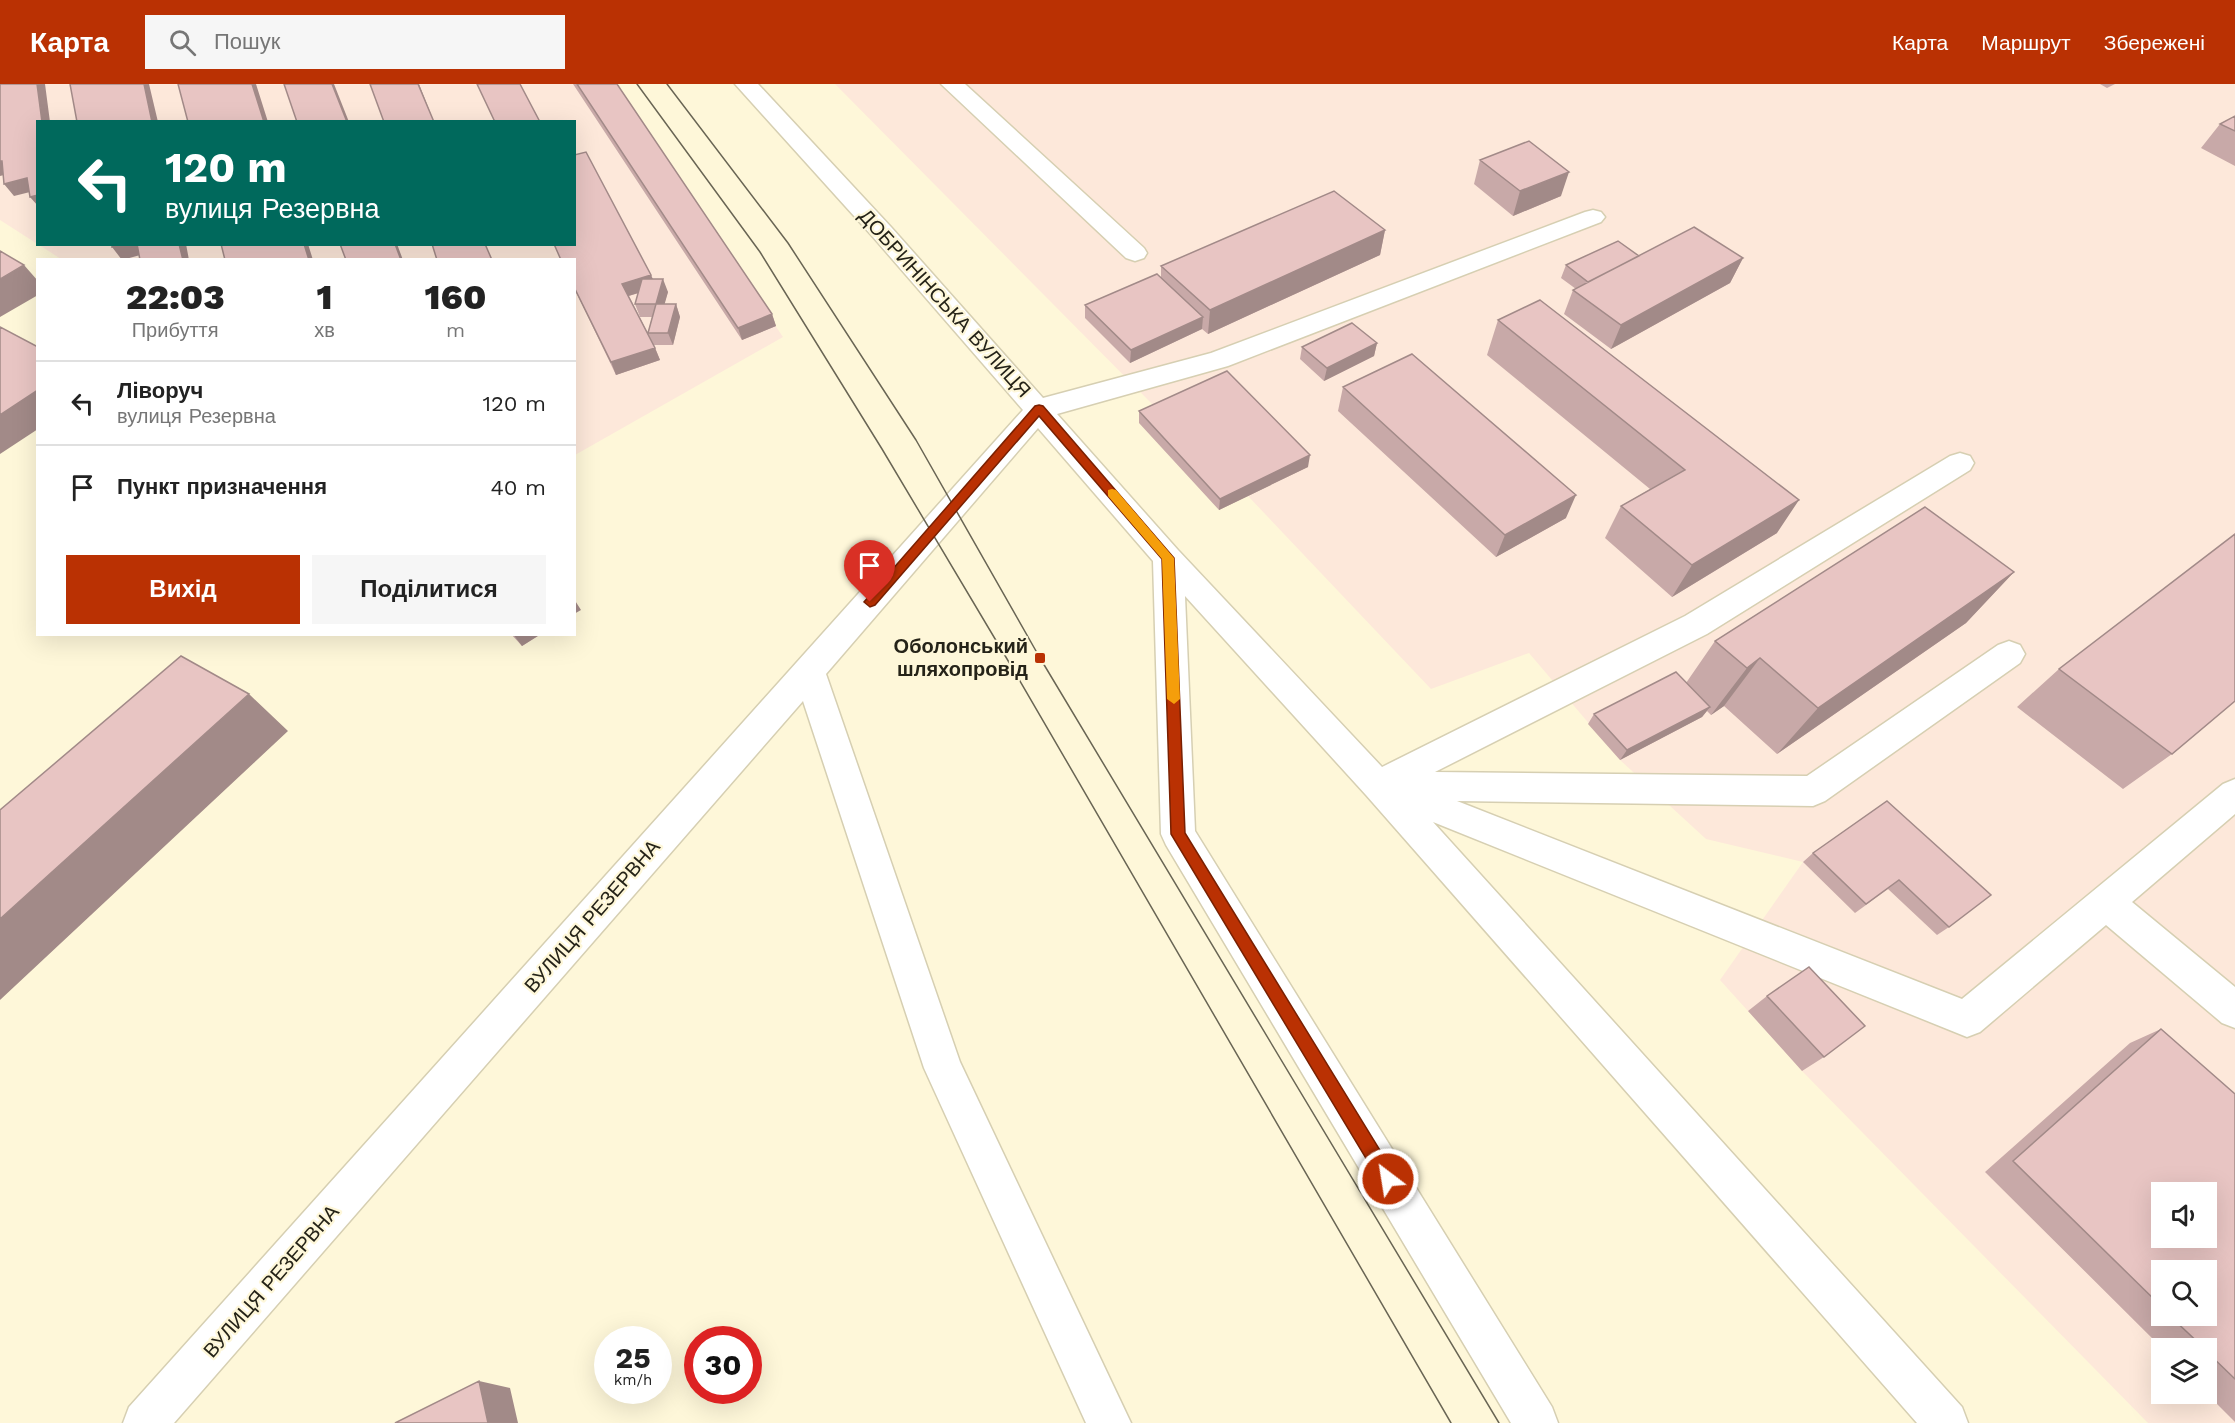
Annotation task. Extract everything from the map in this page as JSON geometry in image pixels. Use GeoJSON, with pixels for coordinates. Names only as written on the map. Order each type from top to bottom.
{"type":"FeatureCollection","features":[{"type":"Feature","properties":{"kind":"street","name":"ДОБРИНІНСЬКА ВУЛИЦЯ"},"geometry":{"type":"LineString","coordinates":[[746,84],[1039,408],[1168,558],[1378,785],[1946,1423]]}},
{"type":"Feature","properties":{"kind":"street"},"geometry":{"type":"LineString","coordinates":[[952,84],[1135,253]]}},
{"type":"Feature","properties":{"kind":"street"},"geometry":{"type":"LineString","coordinates":[[1039,408],[1219,360],[1593,217]]}},
{"type":"Feature","properties":{"kind":"street","name":"ВУЛИЦЯ РЕЗЕРВНА"},"geometry":{"type":"LineString","coordinates":[[145,1423],[1039,408]]}},
{"type":"Feature","properties":{"kind":"street"},"geometry":{"type":"LineString","coordinates":[[1378,785],[1696,626],[1960,463]]}},
{"type":"Feature","properties":{"kind":"street"},"geometry":{"type":"LineString","coordinates":[[1168,558],[1178,834],[1536,1423]]}},
{"type":"Feature","properties":{"kind":"street"},"geometry":{"type":"LineString","coordinates":[[1378,785],[1813,791],[2009,654]]}},
{"type":"Feature","properties":{"kind":"street"},"geometry":{"type":"LineString","coordinates":[[809,671],[943,1068],[1109,1423]]}},
{"type":"Feature","properties":{"kind":"street"},"geometry":{"type":"LineString","coordinates":[[1378,785],[1967,1019],[2235,794]]}},
{"type":"Feature","properties":{"kind":"street"},"geometry":{"type":"LineString","coordinates":[[2106,903],[2235,1010]]}},
{"type":"Feature","properties":{"kind":"shaded area"},"geometry":{"type":"Polygon","coordinates":[[[0,84],[613,84],[783,337],[576,454],[576,258],[59,258],[41,246],[576,246],[576,120],[36,120],[36,243],[0,220],[0,84]]]}},
{"type":"Feature","properties":{"kind":"shaded area"},"geometry":{"type":"Polygon","coordinates":[[[835,84],[2235,84],[2235,1423],[2148,1423],[1802,1071],[1720,980],[1803,862],[1706,839],[1620,760],[1529,653],[1431,689],[1248,496],[1308,467],[1161,413],[835,84]]]}},
{"type":"Feature","properties":{"kind":"building"},"geometry":{"type":"Polygon","coordinates":[[[0,84],[37,84],[42,120],[36,120],[36,196],[30,197],[27,178],[4,184],[2,161],[0,161],[0,84]]]}},
{"type":"Feature","properties":{"kind":"building"},"geometry":{"type":"Polygon","coordinates":[[[70,84],[144,84],[152,120],[77,120],[70,84]]]}},
{"type":"Feature","properties":{"kind":"building"},"geometry":{"type":"Polygon","coordinates":[[[178,84],[252,84],[263,120],[187,120],[178,84]]]}},
{"type":"Feature","properties":{"kind":"building"},"geometry":{"type":"Polygon","coordinates":[[[284,84],[332,84],[346,120],[296,120],[284,84]]]}},
{"type":"Feature","properties":{"kind":"building"},"geometry":{"type":"Polygon","coordinates":[[[370,84],[418,84],[433,120],[383,120],[370,84]]]}},
{"type":"Feature","properties":{"kind":"building"},"geometry":{"type":"Polygon","coordinates":[[[477,84],[520,84],[539,120],[494,120],[477,84]]]}},
{"type":"Feature","properties":{"kind":"building"},"geometry":{"type":"Polygon","coordinates":[[[577,84],[617,84],[772,314],[738,328],[577,84]]]}},
{"type":"Feature","properties":{"kind":"building"},"geometry":{"type":"Polygon","coordinates":[[[2235,116],[2235,131],[2220,124],[2235,116]]]}},
{"type":"Feature","properties":{"kind":"building"},"geometry":{"type":"Polygon","coordinates":[[[1529,141],[1569,172],[1520,191],[1480,160],[1529,141]]]}},
{"type":"Feature","properties":{"kind":"building"},"geometry":{"type":"Polygon","coordinates":[[[586,152],[651,275],[622,284],[655,348],[611,362],[576,291],[576,258],[560,258],[555,246],[576,246],[576,154],[586,152]]]}},
{"type":"Feature","properties":{"kind":"building"},"geometry":{"type":"Polygon","coordinates":[[[1334,191],[1385,230],[1210,310],[1161,266],[1334,191]]]}},
{"type":"Feature","properties":{"kind":"building"},"geometry":{"type":"Polygon","coordinates":[[[1694,227],[1743,258],[1621,325],[1573,290],[1694,227]]]}},
{"type":"Feature","properties":{"kind":"building"},"geometry":{"type":"Polygon","coordinates":[[[1618,241],[1639,256],[1588,282],[1566,265],[1618,241]]]}},
{"type":"Feature","properties":{"kind":"building"},"geometry":{"type":"Polygon","coordinates":[[[137,246],[180,246],[182,258],[140,258],[137,246]]]}},
{"type":"Feature","properties":{"kind":"building"},"geometry":{"type":"Polygon","coordinates":[[[222,246],[305,246],[308,258],[224,258],[222,246]]]}},
{"type":"Feature","properties":{"kind":"building"},"geometry":{"type":"Polygon","coordinates":[[[341,246],[396,246],[400,258],[345,258],[341,246]]]}},
{"type":"Feature","properties":{"kind":"building"},"geometry":{"type":"Polygon","coordinates":[[[433,246],[486,246],[491,258],[436,258],[433,246]]]}},
{"type":"Feature","properties":{"kind":"building"},"geometry":{"type":"Polygon","coordinates":[[[0,251],[24,265],[0,279],[0,251]]]}},
{"type":"Feature","properties":{"kind":"building"},"geometry":{"type":"Polygon","coordinates":[[[1157,274],[1203,317],[1131,350],[1085,305],[1157,274]]]}},
{"type":"Feature","properties":{"kind":"building"},"geometry":{"type":"Polygon","coordinates":[[[642,279],[663,279],[656,304],[635,304],[642,279]]]}},
{"type":"Feature","properties":{"kind":"building"},"geometry":{"type":"Polygon","coordinates":[[[1540,300],[1799,500],[1692,565],[1621,506],[1685,470],[1498,320],[1540,300]]]}},
{"type":"Feature","properties":{"kind":"building"},"geometry":{"type":"Polygon","coordinates":[[[656,304],[676,304],[668,333],[648,333],[656,304]]]}},
{"type":"Feature","properties":{"kind":"building"},"geometry":{"type":"Polygon","coordinates":[[[1352,323],[1377,343],[1327,368],[1302,347],[1352,323]]]}},
{"type":"Feature","properties":{"kind":"building"},"geometry":{"type":"Polygon","coordinates":[[[0,327],[36,346],[36,391],[0,415],[0,327]]]}},
{"type":"Feature","properties":{"kind":"building"},"geometry":{"type":"Polygon","coordinates":[[[1412,354],[1576,495],[1505,535],[1343,387],[1412,354]]]}},
{"type":"Feature","properties":{"kind":"building"},"geometry":{"type":"Polygon","coordinates":[[[1227,371],[1310,455],[1220,499],[1139,411],[1227,371]]]}},
{"type":"Feature","properties":{"kind":"building"},"geometry":{"type":"Polygon","coordinates":[[[1925,507],[2014,572],[1818,708],[1760,658],[1747,668],[1715,641],[1925,507]]]}},
{"type":"Feature","properties":{"kind":"building"},"geometry":{"type":"Polygon","coordinates":[[[2235,534],[2235,701],[2172,754],[2059,669],[2235,534]]]}},
{"type":"Feature","properties":{"kind":"building"},"geometry":{"type":"Polygon","coordinates":[[[181,656],[249,694],[0,919],[0,810],[181,656]]]}},
{"type":"Feature","properties":{"kind":"building"},"geometry":{"type":"Polygon","coordinates":[[[1676,672],[1710,707],[1627,750],[1594,714],[1676,672]]]}},
{"type":"Feature","properties":{"kind":"building"},"geometry":{"type":"Polygon","coordinates":[[[1887,801],[1991,895],[1949,927],[1899,880],[1866,904],[1813,853],[1887,801]]]}},
{"type":"Feature","properties":{"kind":"building"},"geometry":{"type":"Polygon","coordinates":[[[1809,967],[1865,1026],[1824,1057],[1767,996],[1809,967]]]}},
{"type":"Feature","properties":{"kind":"building"},"geometry":{"type":"Polygon","coordinates":[[[2161,1029],[2235,1094],[2235,1379],[2217,1362],[2217,1338],[2193,1338],[2181,1326],[2217,1326],[2217,1260],[2151,1260],[2151,1296],[2013,1161],[2161,1029]]]}},
{"type":"Feature","properties":{"kind":"building"},"geometry":{"type":"Polygon","coordinates":[[[479,1381],[488,1423],[395,1423],[479,1381]]]}},
{"type":"Feature","properties":{"kind":"tram line"},"geometry":{"type":"LineString","coordinates":[[637,84],[760,252],[882,449],[1013,669],[1451,1423]]}},
{"type":"Feature","properties":{"kind":"tram line"},"geometry":{"type":"LineString","coordinates":[[667,84],[788,243],[916,440],[1040,658],[1499,1423]]}},
{"type":"Feature","properties":{"kind":"slow traffic"},"geometry":{"type":"LineString","coordinates":[[1112,493],[1168,558],[1174,699]]}},
{"type":"Feature","properties":{"kind":"place","name":"Оболонський шляхопровід"},"geometry":{"type":"Point","coordinates":[1040,658]}},
{"type":"Feature","properties":{"kind":"route"},"geometry":{"type":"LineString","coordinates":[[870,602],[1039,408],[1168,558],[1178,834],[1388,1179]]}}]}
